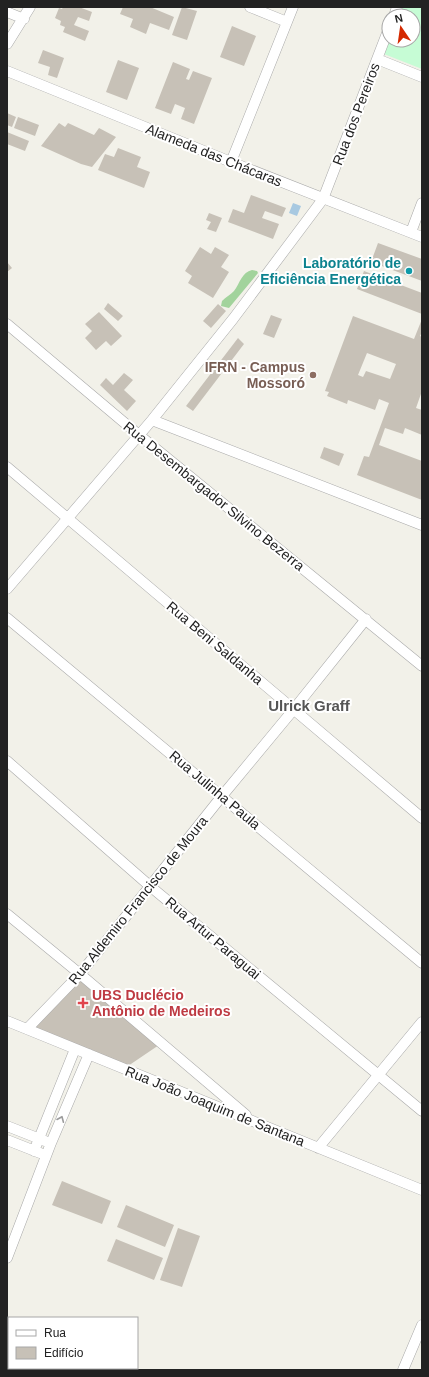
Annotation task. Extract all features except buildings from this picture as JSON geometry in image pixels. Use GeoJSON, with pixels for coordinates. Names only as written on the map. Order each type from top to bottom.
{"type":"FeatureCollection","features":[{"type":"Feature","properties":{"kind":"street"},"geometry":{"type":"LineString","coordinates":[[7,44],[24,19],[30,7]]}},
{"type":"Feature","properties":{"kind":"street"},"geometry":{"type":"LineString","coordinates":[[250,7],[287,22]]}},
{"type":"Feature","properties":{"kind":"street"},"geometry":{"type":"LineString","coordinates":[[231,162],[293,7]]}},
{"type":"Feature","properties":{"kind":"street"},"geometry":{"type":"LineString","coordinates":[[7,12],[24,19]]}},
{"type":"Feature","properties":{"kind":"street","name":"Rua dos Pereiros"},"geometry":{"type":"LineString","coordinates":[[7,589],[152,420],[233,319],[323,199],[381,48]]}},
{"type":"Feature","properties":{"kind":"street"},"geometry":{"type":"LineString","coordinates":[[377,59],[422,77]]}},
{"type":"Feature","properties":{"kind":"street","name":"Alameda das Chácaras"},"geometry":{"type":"LineString","coordinates":[[7,71],[323,199],[422,237]]}},
{"type":"Feature","properties":{"kind":"street"},"geometry":{"type":"LineString","coordinates":[[411,232],[422,203]]}},
{"type":"Feature","properties":{"kind":"street","name":"Rua Desembargador Silvino Bezerra"},"geometry":{"type":"LineString","coordinates":[[7,324],[139,435],[422,666]]}},
{"type":"Feature","properties":{"kind":"street"},"geometry":{"type":"LineString","coordinates":[[152,420],[422,525]]}},
{"type":"Feature","properties":{"kind":"street","name":"Rua Beni Saldanha"},"geometry":{"type":"LineString","coordinates":[[7,467],[422,818]]}},
{"type":"Feature","properties":{"kind":"street","name":"Rua Julinha Paula"},"geometry":{"type":"LineString","coordinates":[[7,618],[422,963]]}},
{"type":"Feature","properties":{"kind":"street","name":"Rua Aldemiro Francisco de Moura"},"geometry":{"type":"LineString","coordinates":[[27,1030],[80,974],[366,619]]}},
{"type":"Feature","properties":{"kind":"street","name":"Rua Artur Paraguai"},"geometry":{"type":"LineString","coordinates":[[7,761],[151,887],[422,1111]]}},
{"type":"Feature","properties":{"kind":"street"},"geometry":{"type":"LineString","coordinates":[[7,914],[254,1122]]}},
{"type":"Feature","properties":{"kind":"street","name":"Rua João Joaquim de Santana"},"geometry":{"type":"LineString","coordinates":[[7,1022],[422,1190]]}},
{"type":"Feature","properties":{"kind":"street"},"geometry":{"type":"LineString","coordinates":[[318,1148],[422,1022]]}},
{"type":"Feature","properties":{"kind":"street"},"geometry":{"type":"LineString","coordinates":[[34,1151],[75,1049]]}},
{"type":"Feature","properties":{"kind":"street"},"geometry":{"type":"LineString","coordinates":[[8,1255],[51,1143],[89,1054]]}},
{"type":"Feature","properties":{"kind":"street"},"geometry":{"type":"LineString","coordinates":[[7,1126],[51,1143]]}},
{"type":"Feature","properties":{"kind":"street"},"geometry":{"type":"LineString","coordinates":[[7,1140],[46,1156]]}},
{"type":"Feature","properties":{"kind":"street"},"geometry":{"type":"LineString","coordinates":[[403,1370],[422,1325]]}},
{"type":"Feature","properties":{"kind":"green space"},"geometry":{"type":"Polygon","coordinates":[[[422,7],[422,69],[384,54],[386,48],[421,48],[421,8],[403,8],[422,7]]]}},
{"type":"Feature","properties":{"kind":"green space"},"geometry":{"type":"Polygon","coordinates":[[[252,270],[257,271],[258,273],[229,308],[221,306],[222,301],[234,291],[243,275],[252,270]]]}},
{"type":"Feature","properties":{"kind":"water"},"geometry":{"type":"Polygon","coordinates":[[[293,203],[301,206],[297,216],[289,213],[293,203]]]}},
{"type":"Feature","properties":{"kind":"place","name":"Laboratório de Eficiência Energética"},"geometry":{"type":"Point","coordinates":[409,271]}},
{"type":"Feature","properties":{"kind":"place","name":"IFRN - Campus Mossoró"},"geometry":{"type":"Point","coordinates":[313,375]}},
{"type":"Feature","properties":{"kind":"place","name":"UBS Duclécio Antônio de Medeiros"},"geometry":{"type":"Point","coordinates":[83,1003]}},
{"type":"Feature","properties":{"kind":"district","name":"Ulrick Graff"},"geometry":{"type":"Point","coordinates":[309,705]}}]}
